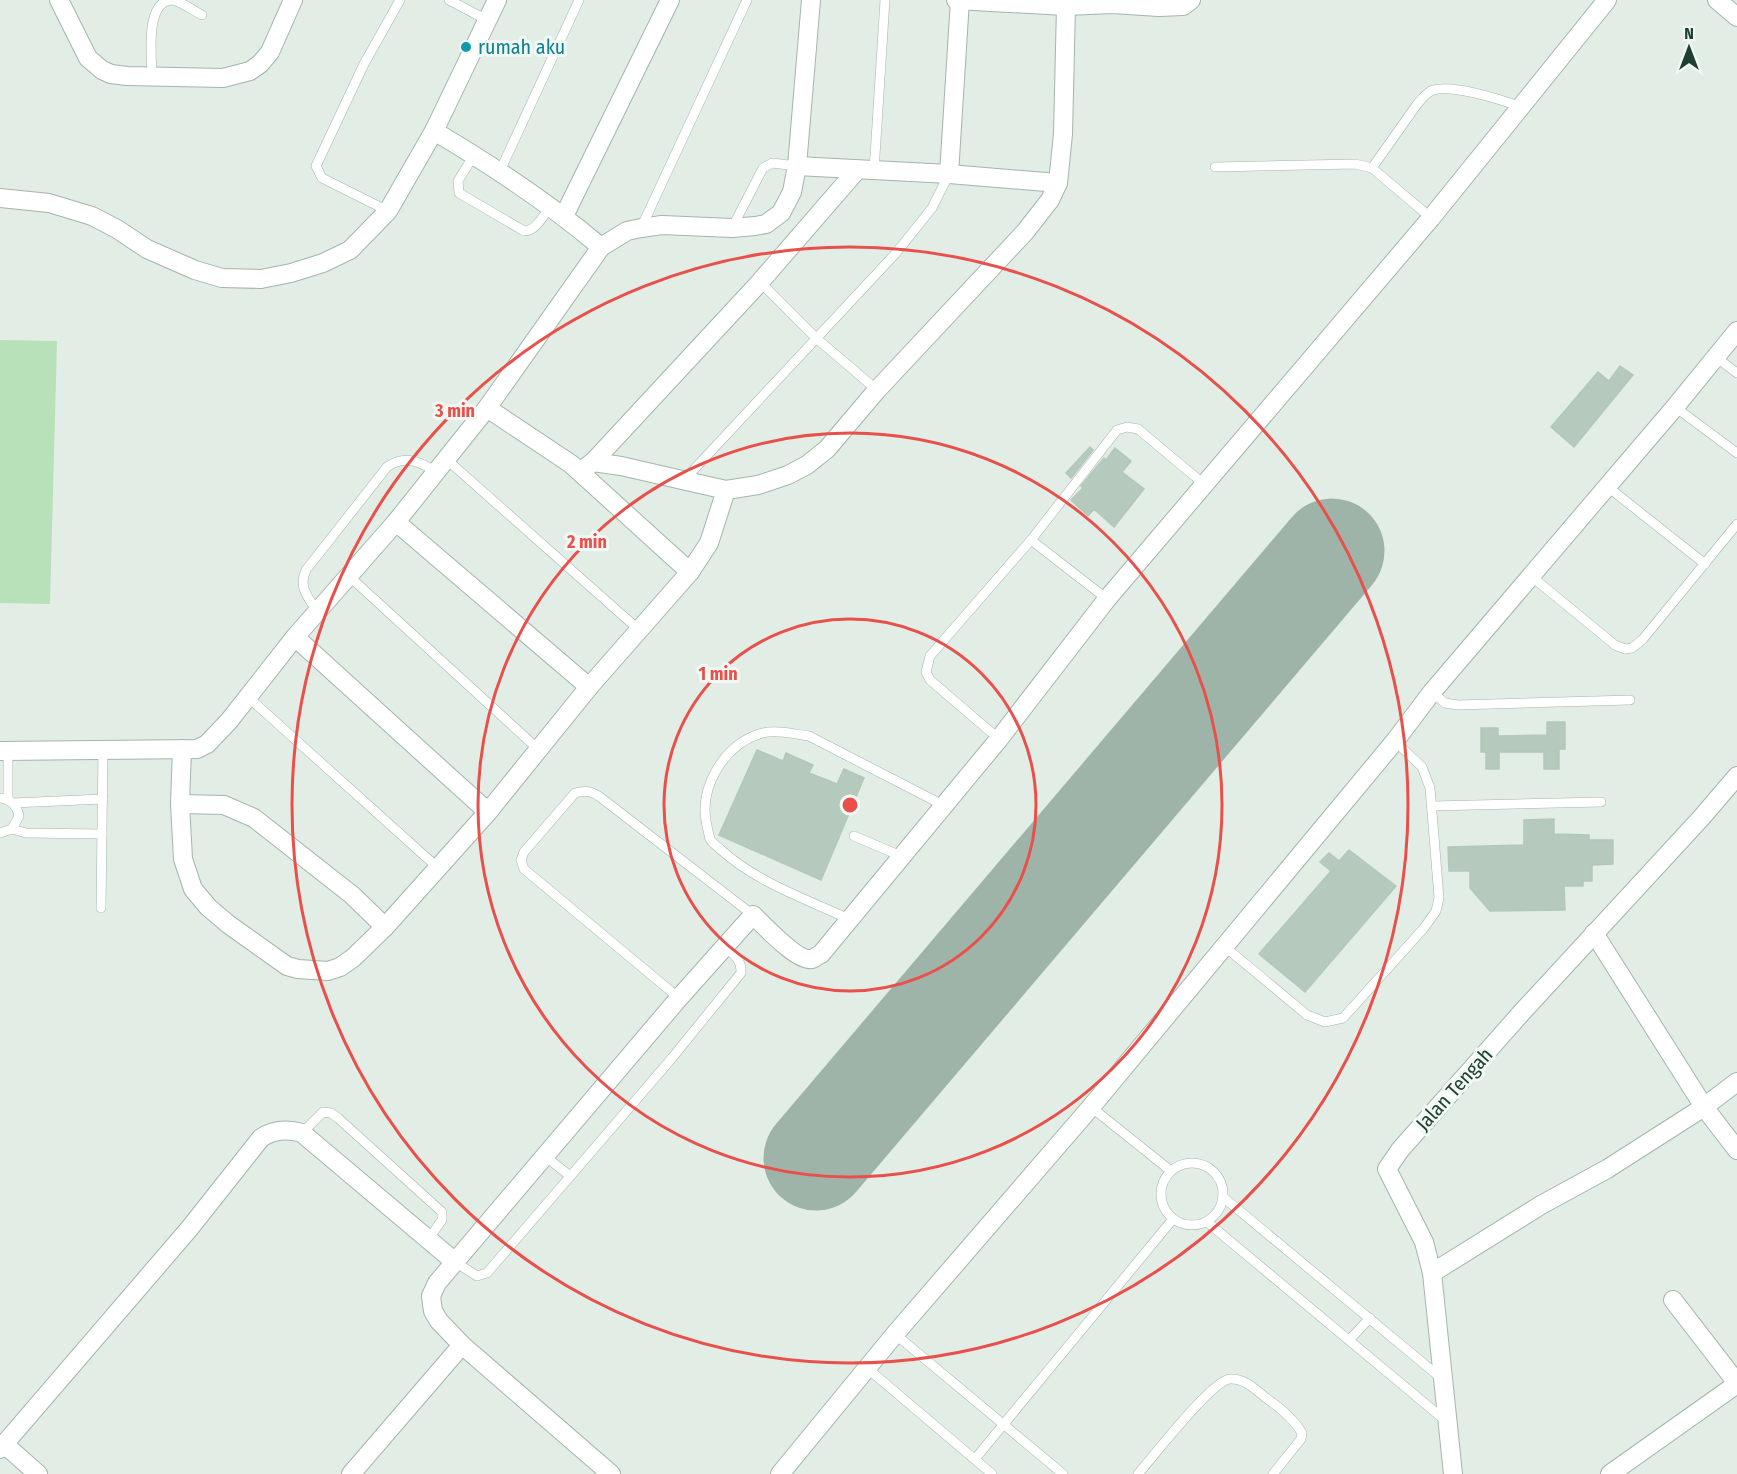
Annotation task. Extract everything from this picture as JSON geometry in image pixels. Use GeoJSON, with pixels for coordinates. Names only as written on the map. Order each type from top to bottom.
{"type":"FeatureCollection","features":[{"type":"Feature","properties":{"kind":"street"},"geometry":{"type":"LineString","coordinates":[[59,0],[93,64],[111,74],[223,78],[250,71],[260,64],[270,52],[293,0]]}},
{"type":"Feature","properties":{"kind":"street"},"geometry":{"type":"LineString","coordinates":[[0,198],[49,203],[92,216],[147,249],[195,270],[222,278],[261,279],[323,263],[350,250],[388,211],[408,180],[434,131],[497,0]]}},
{"type":"Feature","properties":{"kind":"street"},"geometry":{"type":"LineString","coordinates":[[557,211],[670,0]]}},
{"type":"Feature","properties":{"kind":"street"},"geometry":{"type":"LineString","coordinates":[[4,750],[197,749],[207,744],[248,697],[295,637],[396,522],[487,408],[601,247],[627,231],[641,228],[662,225],[732,228],[766,224],[777,218],[789,201],[797,166],[811,0]]}},
{"type":"Feature","properties":{"kind":"street"},"geometry":{"type":"LineString","coordinates":[[949,174],[958,0],[1035,1],[1066,6],[1113,2],[1159,7],[1183,6],[1191,0]]}},
{"type":"Feature","properties":{"kind":"street"},"geometry":{"type":"LineString","coordinates":[[611,1474],[462,1345],[439,1321],[433,1311],[431,1296],[437,1283],[679,998],[753,915],[803,958],[812,959],[821,954],[999,739],[1107,599],[1431,218],[1607,0]]}},
{"type":"Feature","properties":{"kind":"street"},"geometry":{"type":"LineString","coordinates":[[1717,0],[1737,17]]}},
{"type":"Feature","properties":{"kind":"street"},"geometry":{"type":"LineString","coordinates":[[487,408],[552,451],[587,467],[685,479],[726,490],[758,485],[788,475],[807,465],[827,449],[877,390],[1025,232],[1050,200],[1058,183],[1063,134],[1066,6]]}},
{"type":"Feature","properties":{"kind":"street"},"geometry":{"type":"LineString","coordinates":[[434,131],[500,171],[557,211],[601,247]]}},
{"type":"Feature","properties":{"kind":"street"},"geometry":{"type":"LineString","coordinates":[[797,166],[949,174],[1058,183]]}},
{"type":"Feature","properties":{"kind":"street"},"geometry":{"type":"LineString","coordinates":[[587,467],[865,171]]}},
{"type":"Feature","properties":{"kind":"street"},"geometry":{"type":"LineString","coordinates":[[780,1474],[895,1334],[1091,1107],[1395,741],[1432,692],[1717,358],[1737,331]]}},
{"type":"Feature","properties":{"kind":"street"},"geometry":{"type":"LineString","coordinates":[[587,467],[690,572]]}},
{"type":"Feature","properties":{"kind":"street"},"geometry":{"type":"LineString","coordinates":[[182,749],[180,804],[183,860],[193,888],[208,907],[228,924],[286,966],[328,971],[340,967],[353,958],[385,927],[488,812],[638,628],[690,572],[709,543],[726,490]]}},
{"type":"Feature","properties":{"kind":"street"},"geometry":{"type":"LineString","coordinates":[[396,522],[589,687]]}},
{"type":"Feature","properties":{"kind":"street"},"geometry":{"type":"LineString","coordinates":[[295,637],[488,812]]}},
{"type":"Feature","properties":{"kind":"street","name":"Jalan Tengah"},"geometry":{"type":"LineString","coordinates":[[1453,1474],[1432,1273],[1424,1242],[1387,1168],[1422,1124],[1737,776]]}},
{"type":"Feature","properties":{"kind":"street"},"geometry":{"type":"LineString","coordinates":[[180,804],[224,806],[254,818],[352,896],[385,927]]}},
{"type":"Feature","properties":{"kind":"street"},"geometry":{"type":"LineString","coordinates":[[1594,933],[1704,1107],[1737,1150]]}},
{"type":"Feature","properties":{"kind":"street"},"geometry":{"type":"LineString","coordinates":[[1432,1273],[1541,1205],[1606,1169],[1704,1107],[1737,1082]]}},
{"type":"Feature","properties":{"kind":"street"},"geometry":{"type":"LineString","coordinates":[[38,1474],[2,1446],[189,1229],[261,1138],[267,1134],[291,1130],[302,1133],[455,1262]]}},
{"type":"Feature","properties":{"kind":"street"},"geometry":{"type":"LineString","coordinates":[[1610,1474],[1737,1384],[1673,1300]]}},
{"type":"Feature","properties":{"kind":"street"},"geometry":{"type":"LineString","coordinates":[[351,1474],[462,1345]]}},
{"type":"Feature","properties":{"kind":"lane"},"geometry":{"type":"LineString","coordinates":[[152,76],[152,18],[155,8],[161,2],[173,0],[202,15]]}},
{"type":"Feature","properties":{"kind":"lane"},"geometry":{"type":"LineString","coordinates":[[388,211],[322,178],[316,166],[364,64],[400,0]]}},
{"type":"Feature","properties":{"kind":"lane"},"geometry":{"type":"LineString","coordinates":[[449,0],[487,20]]}},
{"type":"Feature","properties":{"kind":"lane"},"geometry":{"type":"LineString","coordinates":[[500,171],[579,0]]}},
{"type":"Feature","properties":{"kind":"lane"},"geometry":{"type":"LineString","coordinates":[[641,228],[747,0]]}},
{"type":"Feature","properties":{"kind":"lane"},"geometry":{"type":"LineString","coordinates":[[865,171],[885,0]]}},
{"type":"Feature","properties":{"kind":"lane"},"geometry":{"type":"LineString","coordinates":[[1372,168],[1419,103],[1427,93],[1434,90],[1447,89],[1495,97],[1522,107]]}},
{"type":"Feature","properties":{"kind":"lane"},"geometry":{"type":"LineString","coordinates":[[474,155],[458,181],[459,193],[524,231],[533,228],[557,211]]}},
{"type":"Feature","properties":{"kind":"lane"},"geometry":{"type":"LineString","coordinates":[[732,228],[763,168],[772,163],[797,166]]}},
{"type":"Feature","properties":{"kind":"lane"},"geometry":{"type":"LineString","coordinates":[[1215,167],[1355,164],[1372,168],[1431,218]]}},
{"type":"Feature","properties":{"kind":"lane"},"geometry":{"type":"LineString","coordinates":[[685,479],[896,253],[923,221],[939,197],[949,174]]}},
{"type":"Feature","properties":{"kind":"lane"},"geometry":{"type":"LineString","coordinates":[[760,282],[816,338],[877,390]]}},
{"type":"Feature","properties":{"kind":"lane"},"geometry":{"type":"LineString","coordinates":[[1717,358],[1737,373]]}},
{"type":"Feature","properties":{"kind":"lane"},"geometry":{"type":"LineString","coordinates":[[1675,407],[1737,453]]}},
{"type":"Feature","properties":{"kind":"lane"},"geometry":{"type":"LineString","coordinates":[[999,739],[930,680],[926,672],[930,656],[1031,540],[1117,430],[1127,427],[1138,429],[1204,485]]}},
{"type":"Feature","properties":{"kind":"lane"},"geometry":{"type":"LineString","coordinates":[[318,612],[304,593],[302,578],[306,570],[387,467],[405,460],[415,460],[440,465],[638,628]]}},
{"type":"Feature","properties":{"kind":"lane"},"geometry":{"type":"LineString","coordinates":[[1608,487],[1705,564]]}},
{"type":"Feature","properties":{"kind":"lane"},"geometry":{"type":"LineString","coordinates":[[1531,576],[1615,645],[1625,649],[1632,648],[1643,639],[1737,524]]}},
{"type":"Feature","properties":{"kind":"lane"},"geometry":{"type":"LineString","coordinates":[[1031,540],[1107,599]]}},
{"type":"Feature","properties":{"kind":"lane"},"geometry":{"type":"LineString","coordinates":[[350,577],[538,749]]}},
{"type":"Feature","properties":{"kind":"lane"},"geometry":{"type":"LineString","coordinates":[[1432,692],[1445,703],[1458,705],[1630,700]]}},
{"type":"Feature","properties":{"kind":"lane"},"geometry":{"type":"LineString","coordinates":[[248,697],[437,867]]}},
{"type":"Feature","properties":{"kind":"lane"},"geometry":{"type":"LineString","coordinates":[[849,919],[737,864],[711,840],[705,810],[707,795],[712,777],[729,753],[741,741],[761,733],[786,732],[809,736],[944,805]]}},
{"type":"Feature","properties":{"kind":"lane"},"geometry":{"type":"LineString","coordinates":[[1224,946],[1308,1015],[1325,1022],[1343,1018],[1424,928],[1436,911],[1439,897],[1433,806],[1430,788],[1422,767],[1395,741]]}},
{"type":"Feature","properties":{"kind":"lane"},"geometry":{"type":"LineString","coordinates":[[4,750],[7,800],[18,816],[12,829]]}},
{"type":"Feature","properties":{"kind":"lane"},"geometry":{"type":"LineString","coordinates":[[101,908],[103,750]]}},
{"type":"Feature","properties":{"kind":"lane"},"geometry":{"type":"LineString","coordinates":[[679,998],[524,869],[522,861],[524,852],[575,793],[585,790],[592,791],[753,915]]}},
{"type":"Feature","properties":{"kind":"lane"},"geometry":{"type":"LineString","coordinates":[[7,800],[103,798]]}},
{"type":"Feature","properties":{"kind":"lane"},"geometry":{"type":"LineString","coordinates":[[1433,806],[1601,802]]}},
{"type":"Feature","properties":{"kind":"lane"},"geometry":{"type":"LineString","coordinates":[[0,833],[12,829],[26,833],[102,834]]}},
{"type":"Feature","properties":{"kind":"lane"},"geometry":{"type":"LineString","coordinates":[[854,836],[901,856]]}},
{"type":"Feature","properties":{"kind":"lane"},"geometry":{"type":"LineString","coordinates":[[455,1262],[477,1276],[487,1273],[672,1058],[741,973],[738,958],[725,947]]}},
{"type":"Feature","properties":{"kind":"lane"},"geometry":{"type":"LineString","coordinates":[[1091,1107],[1171,1171]]}},
{"type":"Feature","properties":{"kind":"lane"},"geometry":{"type":"LineString","coordinates":[[302,1133],[323,1112],[331,1113],[338,1118],[442,1212],[442,1220],[428,1240]]}},
{"type":"Feature","properties":{"kind":"lane"},"geometry":{"type":"LineString","coordinates":[[545,1156],[570,1176]]}},
{"type":"Feature","properties":{"kind":"lane"},"geometry":{"type":"LineString","coordinates":[[1184,1164],[1199,1164],[1213,1170],[1221,1182],[1223,1197],[1221,1207],[1207,1222],[1196,1225],[1184,1224],[1167,1213],[1161,1196],[1162,1186],[1171,1171],[1184,1164]]}},
{"type":"Feature","properties":{"kind":"lane"},"geometry":{"type":"LineString","coordinates":[[1223,1197],[1443,1379]]}},
{"type":"Feature","properties":{"kind":"lane"},"geometry":{"type":"LineString","coordinates":[[975,1459],[1173,1219]]}},
{"type":"Feature","properties":{"kind":"lane"},"geometry":{"type":"LineString","coordinates":[[1207,1222],[1448,1423]]}},
{"type":"Feature","properties":{"kind":"lane"},"geometry":{"type":"LineString","coordinates":[[1350,1339],[1370,1318]]}},
{"type":"Feature","properties":{"kind":"lane"},"geometry":{"type":"LineString","coordinates":[[895,1334],[1063,1474]]}},
{"type":"Feature","properties":{"kind":"lane"},"geometry":{"type":"LineString","coordinates":[[867,1368],[992,1474]]}},
{"type":"Feature","properties":{"kind":"lane"},"geometry":{"type":"LineString","coordinates":[[1138,1474],[1208,1393],[1221,1381],[1229,1378],[1241,1379],[1251,1386],[1275,1405],[1302,1433],[1300,1439],[1273,1474]]}},
{"type":"Feature","properties":{"kind":"green space"},"geometry":{"type":"Polygon","coordinates":[[[0,340],[57,341],[50,604],[0,603],[0,340]]]}},
{"type":"Feature","properties":{"kind":"building"},"geometry":{"type":"Polygon","coordinates":[[[1620,366],[1633,375],[1574,447],[1551,427],[1598,372],[1609,381],[1620,366]]]}},
{"type":"Feature","properties":{"kind":"building"},"geometry":{"type":"Polygon","coordinates":[[[1090,447],[1093,450],[1071,478],[1066,473],[1090,447]]]}},
{"type":"Feature","properties":{"kind":"building"},"geometry":{"type":"Polygon","coordinates":[[[1115,448],[1131,461],[1122,472],[1144,489],[1114,527],[1094,509],[1088,516],[1071,500],[1083,488],[1081,486],[1104,458],[1106,460],[1115,448]]]}},
{"type":"Feature","properties":{"kind":"building"},"geometry":{"type":"Polygon","coordinates":[[[1547,722],[1565,722],[1565,749],[1559,749],[1559,769],[1544,769],[1544,752],[1499,752],[1499,769],[1486,769],[1486,752],[1481,752],[1481,728],[1498,728],[1498,736],[1547,735],[1547,722]]]}},
{"type":"Feature","properties":{"kind":"building"},"geometry":{"type":"Polygon","coordinates":[[[757,750],[783,761],[786,753],[813,765],[809,773],[837,784],[844,769],[864,778],[821,880],[719,835],[757,750]]]}},
{"type":"Feature","properties":{"kind":"building"},"geometry":{"type":"Polygon","coordinates":[[[1554,819],[1554,834],[1589,835],[1589,840],[1613,840],[1613,864],[1592,865],[1592,881],[1583,881],[1583,886],[1564,886],[1565,910],[1490,911],[1470,888],[1470,871],[1449,871],[1448,847],[1524,845],[1524,820],[1554,819]]]}},
{"type":"Feature","properties":{"kind":"building"},"geometry":{"type":"Polygon","coordinates":[[[1349,850],[1396,886],[1305,992],[1259,954],[1331,871],[1320,862],[1329,853],[1339,861],[1349,850]]]}},
{"type":"Feature","properties":{"kind":"runway"},"geometry":{"type":"LineString","coordinates":[[816,1158],[1332,551]]}},
{"type":"Feature","properties":{"kind":"place","name":"rumah aku"},"geometry":{"type":"Point","coordinates":[466,47]}}]}
